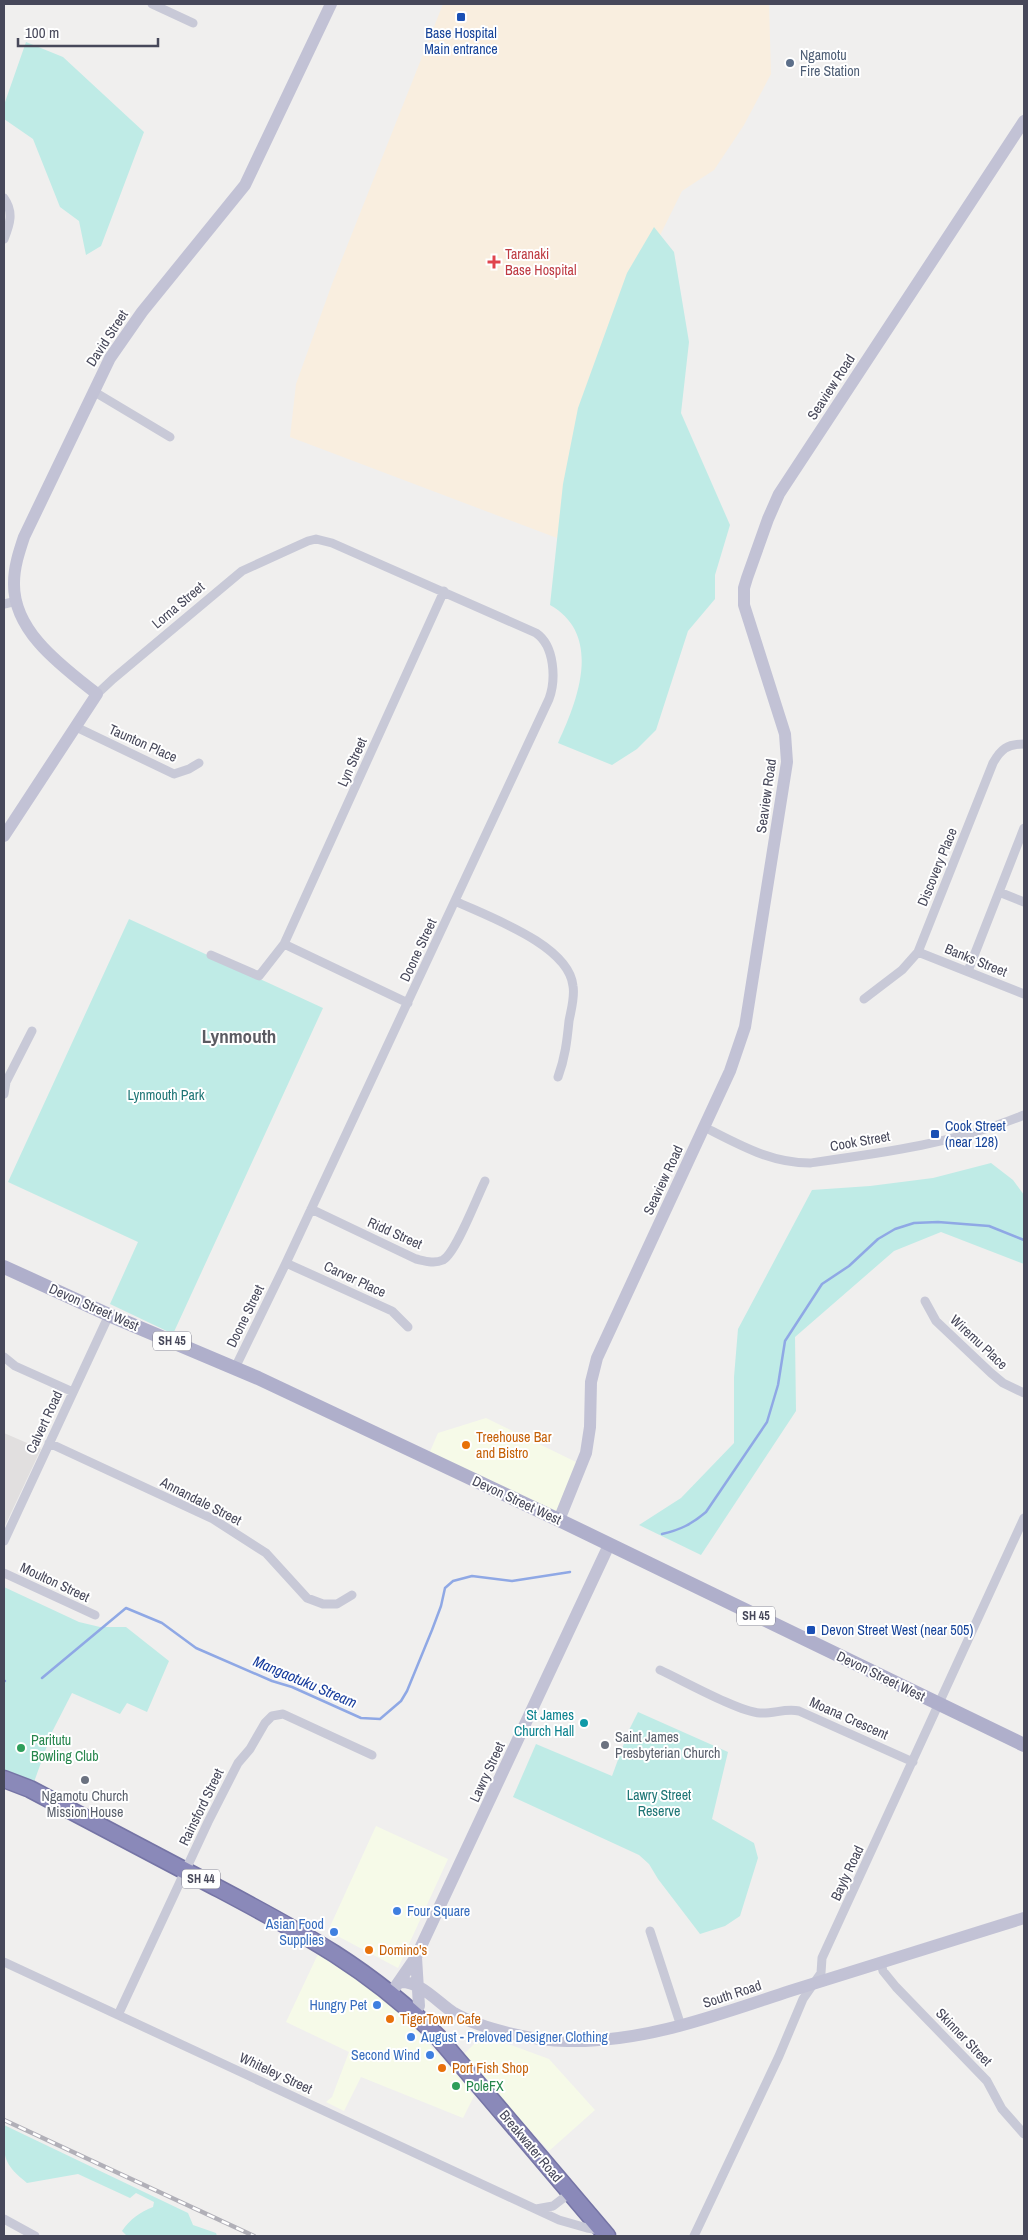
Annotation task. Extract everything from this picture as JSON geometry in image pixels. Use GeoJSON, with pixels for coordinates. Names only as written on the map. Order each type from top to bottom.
{"type":"FeatureCollection","features":[{"type":"Feature","properties":{"kind":"highway","name":"SH 44"},"geometry":{"type":"LineString","coordinates":[[4,1779],[30,1789],[186,1871],[322,1944],[361,1970],[395,1988]]}},
{"type":"Feature","properties":{"kind":"highway","name":"Breakwater Road"},"geometry":{"type":"LineString","coordinates":[[395,1988],[416,2009],[605,2233]]}},
{"type":"Feature","properties":{"kind":"main road","name":"Devon Street West"},"geometry":{"type":"LineString","coordinates":[[4,1267],[109,1315],[235,1368],[559,1520],[1024,1744]]}},
{"type":"Feature","properties":{"kind":"street"},"geometry":{"type":"LineString","coordinates":[[152,4],[193,24]]}},
{"type":"Feature","properties":{"kind":"street","name":"David Street"},"geometry":{"type":"LineString","coordinates":[[97,694],[42,646],[10,602],[16,561],[24,537],[92,390],[110,358],[126,333],[245,185],[331,4]]}},
{"type":"Feature","properties":{"kind":"street","name":"Seaview Road"},"geometry":{"type":"LineString","coordinates":[[559,1520],[586,1453],[589,1434],[592,1371],[730,1071],[745,1027],[787,762],[783,728],[746,614],[744,588],[747,578],[768,519],[784,486],[1024,121]]}},
{"type":"Feature","properties":{"kind":"street"},"geometry":{"type":"LineString","coordinates":[[4,198],[10,209],[11,216],[4,239]]}},
{"type":"Feature","properties":{"kind":"street"},"geometry":{"type":"LineString","coordinates":[[92,390],[170,438]]}},
{"type":"Feature","properties":{"kind":"street","name":"Lorna Street"},"geometry":{"type":"LineString","coordinates":[[4,836],[97,694],[242,571],[316,539],[332,542],[444,591]]}},
{"type":"Feature","properties":{"kind":"street","name":"Doone Street"},"geometry":{"type":"LineString","coordinates":[[235,1368],[408,1003],[552,691],[552,674],[548,648],[540,636],[444,591]]}},
{"type":"Feature","properties":{"kind":"street","name":"Lyn Street"},"geometry":{"type":"LineString","coordinates":[[211,955],[259,976],[284,944],[444,591]]}},
{"type":"Feature","properties":{"kind":"street","name":"Taunton Place"},"geometry":{"type":"LineString","coordinates":[[76,727],[174,774],[190,769],[199,762]]}},
{"type":"Feature","properties":{"kind":"street","name":"Discovery Place"},"geometry":{"type":"LineString","coordinates":[[864,999],[902,970],[918,952],[993,763],[1002,748],[1010,745],[1024,744]]}},
{"type":"Feature","properties":{"kind":"street"},"geometry":{"type":"LineString","coordinates":[[968,971],[1022,842],[1024,828]]}},
{"type":"Feature","properties":{"kind":"street"},"geometry":{"type":"LineString","coordinates":[[1000,892],[1024,902]]}},
{"type":"Feature","properties":{"kind":"street"},"geometry":{"type":"LineString","coordinates":[[455,902],[537,941],[552,950],[566,968],[574,986],[565,1058],[558,1077]]}},
{"type":"Feature","properties":{"kind":"street"},"geometry":{"type":"LineString","coordinates":[[284,944],[408,1003]]}},
{"type":"Feature","properties":{"kind":"street","name":"Banks Street"},"geometry":{"type":"LineString","coordinates":[[918,952],[1024,994]]}},
{"type":"Feature","properties":{"kind":"street"},"geometry":{"type":"LineString","coordinates":[[4,1094],[6,1082],[32,1031]]}},
{"type":"Feature","properties":{"kind":"street","name":"Cook Street"},"geometry":{"type":"LineString","coordinates":[[704,1127],[774,1160],[810,1163],[946,1140],[986,1129],[1024,1115]]}},
{"type":"Feature","properties":{"kind":"street","name":"Ridd Street"},"geometry":{"type":"LineString","coordinates":[[311,1209],[416,1258],[427,1262],[435,1262],[443,1260],[454,1248],[485,1181]]}},
{"type":"Feature","properties":{"kind":"street","name":"Carver Place"},"geometry":{"type":"LineString","coordinates":[[286,1263],[392,1311],[408,1327]]}},
{"type":"Feature","properties":{"kind":"street","name":"Wiremu Place"},"geometry":{"type":"LineString","coordinates":[[925,1301],[936,1321],[991,1373],[1003,1383],[1024,1393]]}},
{"type":"Feature","properties":{"kind":"street","name":"Calvert Road"},"geometry":{"type":"LineString","coordinates":[[4,1541],[109,1315]]}},
{"type":"Feature","properties":{"kind":"street"},"geometry":{"type":"LineString","coordinates":[[4,1357],[15,1366],[73,1392]]}},
{"type":"Feature","properties":{"kind":"street","name":"Annandale Street"},"geometry":{"type":"LineString","coordinates":[[49,1442],[212,1519],[266,1553],[307,1598],[324,1604],[337,1604],[352,1595]]}},
{"type":"Feature","properties":{"kind":"street","name":"Bayly Road"},"geometry":{"type":"LineString","coordinates":[[694,2236],[779,2056],[803,1999],[821,1973],[822,1958],[914,1762],[938,1704],[1024,1518]]}},
{"type":"Feature","properties":{"kind":"street","name":"Lawry Street"},"geometry":{"type":"LineString","coordinates":[[395,1988],[416,1957],[609,1545]]}},
{"type":"Feature","properties":{"kind":"street","name":"Moulton Street"},"geometry":{"type":"LineString","coordinates":[[4,1573],[96,1616]]}},
{"type":"Feature","properties":{"kind":"street","name":"Moana Crescent"},"geometry":{"type":"LineString","coordinates":[[660,1670],[743,1708],[760,1713],[789,1709],[799,1711],[914,1762]]}},
{"type":"Feature","properties":{"kind":"street","name":"Rainsford Street"},"geometry":{"type":"LineString","coordinates":[[118,2015],[238,1763],[250,1749],[265,1723],[272,1716],[283,1714],[290,1716],[372,1755]]}},
{"type":"Feature","properties":{"kind":"street","name":"South Road"},"geometry":{"type":"LineString","coordinates":[[395,1988],[406,1982],[417,1986],[454,2013],[490,2027],[530,2037],[557,2041],[612,2040],[681,2026],[1024,1918]]}},
{"type":"Feature","properties":{"kind":"street"},"geometry":{"type":"LineString","coordinates":[[650,1931],[681,2026]]}},
{"type":"Feature","properties":{"kind":"street","name":"Lawry Street"},"geometry":{"type":"LineString","coordinates":[[416,1957],[416,2009]]}},
{"type":"Feature","properties":{"kind":"street","name":"Whiteley Street"},"geometry":{"type":"LineString","coordinates":[[4,1962],[536,2209],[568,2223],[605,2233]]}},
{"type":"Feature","properties":{"kind":"street","name":"Skinner Street"},"geometry":{"type":"LineString","coordinates":[[881,1963],[883,1971],[896,1987],[987,2081],[1002,2109],[1024,2134]]}},
{"type":"Feature","properties":{"kind":"street","name":"South Road"},"geometry":{"type":"LineString","coordinates":[[416,2009],[428,2004],[445,2006]]}},
{"type":"Feature","properties":{"kind":"street"},"geometry":{"type":"LineString","coordinates":[[536,2209],[553,2206],[570,2192]]}},
{"type":"Feature","properties":{"kind":"street"},"geometry":{"type":"LineString","coordinates":[[4,2218],[34,2236]]}},
{"type":"Feature","properties":{"kind":"shaded area","name":"Taranaki Base Hospital"},"geometry":{"type":"Polygon","coordinates":[[[443,4],[769,4],[771,74],[744,125],[714,170],[682,191],[627,302],[557,538],[290,437],[296,384],[332,284],[443,4]]]}},
{"type":"Feature","properties":{"kind":"shaded area"},"geometry":{"type":"Polygon","coordinates":[[[486,1418],[582,1465],[556,1515],[429,1454],[438,1433],[486,1418]]]}},
{"type":"Feature","properties":{"kind":"shaded area"},"geometry":{"type":"Polygon","coordinates":[[[4,1433],[41,1449],[4,1528],[4,1433]]]}},
{"type":"Feature","properties":{"kind":"shaded area"},"geometry":{"type":"Polygon","coordinates":[[[376,1826],[448,1859],[398,1968],[328,1931],[376,1826]]]}},
{"type":"Feature","properties":{"kind":"shaded area"},"geometry":{"type":"Polygon","coordinates":[[[318,1954],[359,1977],[396,2008],[454,2071],[474,2096],[463,2118],[361,2077],[344,2111],[326,2102],[332,2097],[349,2052],[286,2022],[318,1954]]]}},
{"type":"Feature","properties":{"kind":"shaded area"},"geometry":{"type":"Polygon","coordinates":[[[481,2037],[511,2045],[549,2059],[595,2110],[549,2151],[462,2056],[481,2037]]]}},
{"type":"Feature","properties":{"kind":"green space"},"geometry":{"type":"Polygon","coordinates":[[[26,42],[63,57],[144,132],[101,246],[86,255],[79,221],[60,207],[33,139],[4,119],[4,105],[26,42]]]}},
{"type":"Feature","properties":{"kind":"green space"},"geometry":{"type":"Polygon","coordinates":[[[654,227],[674,252],[689,342],[681,413],[730,525],[715,575],[715,599],[688,631],[656,730],[637,749],[612,765],[558,743],[573,708],[578,688],[581,651],[576,633],[566,618],[550,605],[563,484],[578,408],[627,273],[654,227]]]}},
{"type":"Feature","properties":{"kind":"green space","name":"Lynmouth Park"},"geometry":{"type":"Polygon","coordinates":[[[129,919],[323,1008],[173,1334],[110,1304],[138,1242],[8,1182],[129,919]]]}},
{"type":"Feature","properties":{"kind":"green space"},"geometry":{"type":"Polygon","coordinates":[[[991,1163],[1013,1180],[1024,1195],[1024,1264],[941,1232],[894,1251],[795,1337],[796,1411],[701,1555],[639,1525],[681,1498],[734,1443],[734,1377],[738,1329],[812,1190],[870,1186],[933,1178],[991,1163]]]}},
{"type":"Feature","properties":{"kind":"green space"},"geometry":{"type":"Polygon","coordinates":[[[4,1587],[79,1622],[100,1627],[126,1627],[169,1661],[147,1712],[127,1703],[120,1714],[72,1693],[52,1732],[34,1782],[4,1773],[4,1587]]]}},
{"type":"Feature","properties":{"kind":"green space","name":"Lawry Street Reserve"},"geometry":{"type":"Polygon","coordinates":[[[638,1712],[728,1752],[712,1819],[754,1843],[758,1858],[740,1916],[725,1926],[700,1934],[658,1879],[649,1864],[639,1855],[513,1797],[536,1744],[612,1776],[629,1730],[638,1712]]]}},
{"type":"Feature","properties":{"kind":"green space"},"geometry":{"type":"Polygon","coordinates":[[[4,2125],[188,2213],[193,2225],[216,2233],[217,2236],[127,2236],[122,2231],[128,2223],[136,2216],[153,2207],[154,2202],[136,2193],[130,2198],[78,2174],[27,2183],[8,2164],[4,2151],[4,2125]]]}},
{"type":"Feature","properties":{"kind":"waterway","name":"Mangaotuku Stream"},"geometry":{"type":"LineString","coordinates":[[662,1534],[686,1526],[706,1512],[767,1422],[778,1385],[785,1341],[822,1284],[849,1266],[878,1239],[895,1229],[914,1223],[938,1222],[989,1226],[1024,1240]]}},
{"type":"Feature","properties":{"kind":"waterway","name":"Mangaotuku Stream"},"geometry":{"type":"LineString","coordinates":[[42,1678],[126,1608],[162,1623],[196,1648],[272,1681],[292,1687],[361,1718],[380,1719],[401,1701],[407,1691],[441,1606],[445,1588],[453,1581],[472,1576],[512,1581],[570,1572]]}},
{"type":"Feature","properties":{"kind":"railway"},"geometry":{"type":"LineString","coordinates":[[4,2120],[254,2236]]}},
{"type":"Feature","properties":{"kind":"place","name":"Base Hospital Main entrance"},"geometry":{"type":"Point","coordinates":[461,17]}},
{"type":"Feature","properties":{"kind":"place","name":"Ngamotu Fire Station"},"geometry":{"type":"Point","coordinates":[790,63]}},
{"type":"Feature","properties":{"kind":"place","name":"Taranaki Base Hospital"},"geometry":{"type":"Point","coordinates":[494,262]}},
{"type":"Feature","properties":{"kind":"place","name":"Cook Street (near 128)"},"geometry":{"type":"Point","coordinates":[935,1134]}},
{"type":"Feature","properties":{"kind":"place","name":"Treehouse Bar and Bistro"},"geometry":{"type":"Point","coordinates":[466,1445]}},
{"type":"Feature","properties":{"kind":"place","name":"Devon Street West (near 505)"},"geometry":{"type":"Point","coordinates":[811,1630]}},
{"type":"Feature","properties":{"kind":"place","name":"St James Church Hall"},"geometry":{"type":"Point","coordinates":[584,1723]}},
{"type":"Feature","properties":{"kind":"place","name":"Saint James Presbyterian Church"},"geometry":{"type":"Point","coordinates":[605,1745]}},
{"type":"Feature","properties":{"kind":"place","name":"Paritutu Bowling Club"},"geometry":{"type":"Point","coordinates":[21,1748]}},
{"type":"Feature","properties":{"kind":"place","name":"Ngamotu Church Mission House"},"geometry":{"type":"Point","coordinates":[85,1780]}},
{"type":"Feature","properties":{"kind":"place","name":"Four Square"},"geometry":{"type":"Point","coordinates":[397,1911]}},
{"type":"Feature","properties":{"kind":"place","name":"Asian Food Supplies"},"geometry":{"type":"Point","coordinates":[334,1932]}},
{"type":"Feature","properties":{"kind":"place","name":"Domino's"},"geometry":{"type":"Point","coordinates":[369,1950]}},
{"type":"Feature","properties":{"kind":"place","name":"Hungry Pet"},"geometry":{"type":"Point","coordinates":[377,2005]}},
{"type":"Feature","properties":{"kind":"place","name":"TigerTown Cafe"},"geometry":{"type":"Point","coordinates":[390,2019]}},
{"type":"Feature","properties":{"kind":"place","name":"August - Preloved Designer Clothing"},"geometry":{"type":"Point","coordinates":[411,2037]}},
{"type":"Feature","properties":{"kind":"place","name":"Second Wind"},"geometry":{"type":"Point","coordinates":[430,2055]}},
{"type":"Feature","properties":{"kind":"place","name":"Port Fish Shop"},"geometry":{"type":"Point","coordinates":[442,2068]}},
{"type":"Feature","properties":{"kind":"place","name":"PoleFX"},"geometry":{"type":"Point","coordinates":[456,2086]}},
{"type":"Feature","properties":{"kind":"district","name":"Lynmouth"},"geometry":{"type":"Point","coordinates":[239,1036]}}]}
